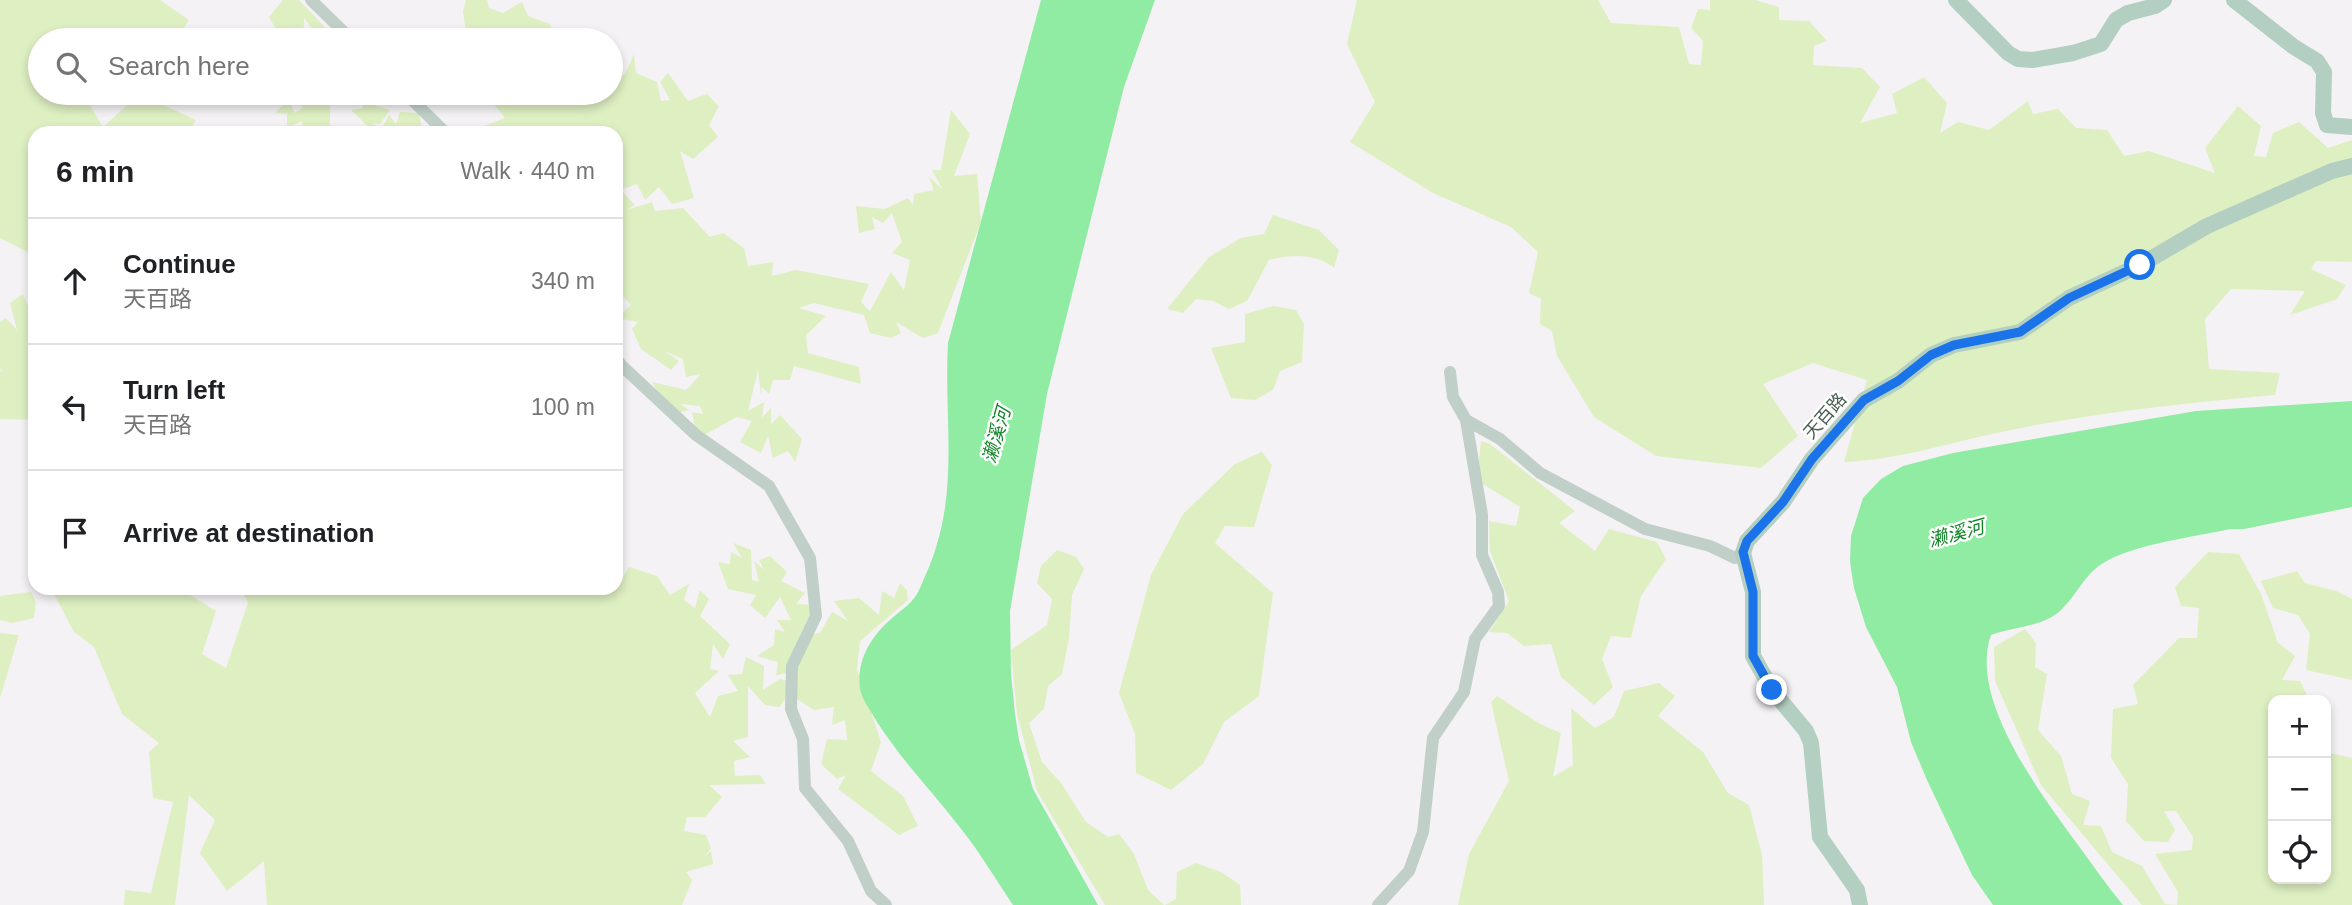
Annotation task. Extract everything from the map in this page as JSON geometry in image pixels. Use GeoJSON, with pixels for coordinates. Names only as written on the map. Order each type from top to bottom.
{"type":"FeatureCollection","features":[{"type":"Feature","properties":{"kind":"main road"},"geometry":{"type":"LineString","coordinates":[[1956,0],[2008,53],[2018,60],[2032,60],[2073,53],[2101,44],[2116,20],[2164,0]]}},
{"type":"Feature","properties":{"kind":"main road"},"geometry":{"type":"LineString","coordinates":[[2234,0],[2294,47],[2317,61],[2324,72],[2323,113],[2327,125],[2352,127]]}},
{"type":"Feature","properties":{"kind":"main road","name":"天百路"},"geometry":{"type":"LineString","coordinates":[[1743,552],[1747,541],[1783,502],[1812,459],[1864,400],[1898,381],[1931,355],[1954,345],[2020,332],[2069,298],[2140,265],[2207,226],[2332,171],[2352,166]]}},
{"type":"Feature","properties":{"kind":"main road"},"geometry":{"type":"LineString","coordinates":[[1743,552],[1753,592],[1753,656],[1772,690],[1806,731],[1811,743],[1820,837],[1857,890],[1860,905]]}},
{"type":"Feature","properties":{"kind":"street"},"geometry":{"type":"LineString","coordinates":[[311,0],[340,28]]}},
{"type":"Feature","properties":{"kind":"street"},"geometry":{"type":"LineString","coordinates":[[417,105],[439,126]]}},
{"type":"Feature","properties":{"kind":"street"},"geometry":{"type":"LineString","coordinates":[[623,367],[696,435],[769,486],[810,558],[816,616],[792,666],[791,709],[803,739],[806,788],[848,841],[871,891],[886,905]]}},
{"type":"Feature","properties":{"kind":"street"},"geometry":{"type":"LineString","coordinates":[[1378,905],[1409,871],[1423,832],[1433,738],[1464,692],[1475,639],[1499,606],[1498,592],[1482,555],[1482,515],[1466,420],[1453,397],[1450,372]]}},
{"type":"Feature","properties":{"kind":"street"},"geometry":{"type":"LineString","coordinates":[[1466,420],[1500,439],[1539,473],[1645,529],[1710,546],[1735,558],[1743,552]]}},
{"type":"Feature","properties":{"kind":"shaded area"},"geometry":{"type":"Polygon","coordinates":[[[0,0],[160,0],[189,20],[184,28],[28,28],[28,105],[90,105],[102,126],[28,126],[28,252],[0,238],[0,0]]]}},
{"type":"Feature","properties":{"kind":"shaded area"},"geometry":{"type":"Polygon","coordinates":[[[283,0],[299,0],[325,28],[312,28],[304,18],[304,28],[275,28],[269,17],[283,0]]]}},
{"type":"Feature","properties":{"kind":"shaded area"},"geometry":{"type":"Polygon","coordinates":[[[466,0],[487,0],[489,8],[503,13],[522,2],[528,16],[550,24],[551,28],[465,28],[463,11],[466,0]]]}},
{"type":"Feature","properties":{"kind":"shaded area"},"geometry":{"type":"Polygon","coordinates":[[[1357,0],[1598,0],[1611,23],[1679,27],[1689,64],[1701,65],[1703,41],[1691,28],[1698,9],[1710,10],[1710,0],[1755,0],[1779,7],[1779,20],[1809,21],[1827,41],[1814,46],[1813,65],[1862,68],[1880,87],[1860,123],[1897,113],[1892,94],[1924,77],[1947,103],[1940,133],[1958,122],[1989,130],[2028,101],[2033,114],[2058,109],[2076,128],[2107,130],[2124,156],[2149,151],[2215,173],[2205,148],[2238,106],[2261,126],[2254,156],[2266,157],[2273,133],[2299,122],[2328,148],[2352,140],[2352,262],[2316,261],[2311,269],[2346,285],[2337,299],[2290,315],[2305,291],[2231,289],[2205,319],[2209,369],[2280,373],[2275,395],[2069,419],[1903,455],[1844,462],[1867,380],[1813,363],[1763,384],[1798,436],[1761,468],[1656,456],[1594,417],[1557,356],[1552,331],[1540,324],[1541,299],[1529,293],[1538,252],[1511,227],[1433,193],[1350,142],[1375,102],[1347,44],[1357,0]]]}},
{"type":"Feature","properties":{"kind":"shaded area"},"geometry":{"type":"Polygon","coordinates":[[[634,54],[636,73],[657,82],[661,101],[670,100],[660,82],[668,73],[688,101],[707,94],[719,106],[709,125],[718,137],[693,159],[680,151],[694,198],[672,204],[659,187],[645,200],[637,184],[623,189],[623,126],[485,126],[505,118],[495,105],[623,105],[625,74],[634,54]]]}},
{"type":"Feature","properties":{"kind":"shaded area"},"geometry":{"type":"Polygon","coordinates":[[[127,105],[163,105],[196,120],[192,126],[104,126],[127,105]]]}},
{"type":"Feature","properties":{"kind":"shaded area"},"geometry":{"type":"Polygon","coordinates":[[[283,105],[291,105],[295,113],[303,107],[301,105],[330,105],[331,126],[302,126],[302,121],[287,126],[287,114],[275,113],[283,105]]]}},
{"type":"Feature","properties":{"kind":"shaded area"},"geometry":{"type":"Polygon","coordinates":[[[363,105],[374,105],[390,110],[380,124],[371,123],[378,126],[368,126],[351,110],[363,108],[363,105]]]}},
{"type":"Feature","properties":{"kind":"shaded area"},"geometry":{"type":"Polygon","coordinates":[[[951,110],[970,134],[954,176],[977,174],[981,222],[938,333],[923,338],[896,322],[901,333],[891,338],[870,333],[864,315],[814,303],[799,308],[826,316],[806,335],[808,353],[859,367],[861,384],[794,366],[790,380],[773,380],[769,394],[762,387],[761,395],[758,370],[748,411],[764,402],[762,418],[771,408],[771,424],[780,415],[802,439],[795,462],[788,451],[773,458],[768,436],[761,453],[740,442],[752,421],[737,417],[697,439],[692,412],[703,414],[700,406],[680,404],[689,410],[670,415],[652,382],[686,390],[701,374],[686,377],[683,359],[664,351],[679,361],[671,370],[641,349],[632,329],[638,322],[623,319],[623,312],[631,305],[623,296],[623,192],[635,205],[626,210],[652,202],[655,211],[683,208],[710,237],[723,233],[744,248],[748,266],[773,262],[772,276],[796,270],[869,284],[861,302],[870,311],[891,272],[904,290],[910,260],[892,253],[902,242],[892,213],[883,223],[872,217],[875,229],[859,233],[856,206],[885,209],[908,198],[913,205],[914,194],[934,190],[929,177],[943,190],[932,170],[941,170],[951,110]]]}},
{"type":"Feature","properties":{"kind":"shaded area"},"geometry":{"type":"Polygon","coordinates":[[[400,112],[419,113],[422,126],[383,126],[389,115],[396,124],[400,112]]]}},
{"type":"Feature","properties":{"kind":"shaded area"},"geometry":{"type":"Polygon","coordinates":[[[1273,215],[1319,230],[1339,250],[1334,268],[1320,260],[1303,256],[1269,260],[1247,301],[1229,309],[1213,301],[1196,299],[1183,313],[1167,309],[1209,257],[1241,238],[1264,234],[1273,215]]]}},
{"type":"Feature","properties":{"kind":"shaded area"},"geometry":{"type":"Polygon","coordinates":[[[23,294],[28,307],[28,420],[0,419],[0,370],[4,373],[0,368],[0,322],[6,318],[17,330],[10,303],[23,294]]]}},
{"type":"Feature","properties":{"kind":"shaded area"},"geometry":{"type":"Polygon","coordinates":[[[1274,306],[1296,310],[1304,324],[1302,362],[1280,371],[1273,390],[1255,400],[1231,398],[1211,348],[1245,342],[1245,314],[1274,306]]]}},
{"type":"Feature","properties":{"kind":"shaded area"},"geometry":{"type":"Polygon","coordinates":[[[1481,441],[1490,444],[1575,511],[1559,523],[1595,551],[1609,529],[1657,542],[1666,559],[1641,596],[1631,638],[1611,636],[1602,659],[1613,687],[1594,705],[1561,677],[1551,644],[1524,646],[1507,633],[1489,632],[1509,601],[1490,551],[1489,521],[1516,526],[1520,507],[1483,484],[1479,462],[1481,441]]]}},
{"type":"Feature","properties":{"kind":"shaded area"},"geometry":{"type":"Polygon","coordinates":[[[1262,452],[1272,465],[1254,527],[1225,526],[1215,543],[1273,593],[1259,696],[1224,722],[1203,764],[1171,790],[1136,773],[1135,734],[1119,693],[1151,575],[1183,514],[1235,464],[1262,452]]]}},
{"type":"Feature","properties":{"kind":"shaded area"},"geometry":{"type":"Polygon","coordinates":[[[733,543],[751,550],[752,580],[759,582],[754,561],[764,570],[759,560],[770,556],[787,572],[781,581],[805,593],[796,604],[815,605],[800,635],[820,633],[832,612],[848,621],[834,601],[859,598],[879,615],[882,591],[894,598],[900,583],[907,590],[908,600],[860,641],[857,669],[881,742],[871,771],[903,796],[918,826],[899,835],[838,789],[846,775],[837,779],[821,764],[827,739],[847,740],[845,720],[832,725],[834,707],[814,710],[789,694],[779,707],[765,705],[748,686],[748,737],[733,741],[750,757],[734,761],[735,776],[760,775],[766,784],[709,785],[722,797],[705,817],[687,817],[684,831],[706,835],[711,848],[704,857],[711,851],[713,864],[686,872],[692,880],[682,905],[267,905],[264,861],[227,891],[200,853],[215,820],[189,795],[175,905],[124,905],[125,890],[151,893],[173,802],[153,798],[149,752],[159,743],[122,714],[94,647],[74,632],[55,595],[190,595],[216,611],[202,654],[226,668],[248,603],[244,595],[623,595],[623,577],[629,567],[657,576],[670,595],[689,584],[684,600],[695,608],[700,590],[709,599],[700,616],[730,644],[723,659],[713,644],[710,669],[719,671],[695,693],[710,717],[718,696],[738,691],[728,675],[742,674],[746,657],[764,666],[763,690],[780,679],[799,683],[790,680],[791,671],[776,676],[778,662],[757,656],[774,645],[775,629],[785,632],[777,620],[791,620],[780,597],[765,618],[750,605],[756,595],[728,589],[718,562],[730,564],[731,552],[742,558],[733,543]]]}},
{"type":"Feature","properties":{"kind":"shaded area"},"geometry":{"type":"Polygon","coordinates":[[[1057,550],[1076,557],[1084,569],[1072,595],[1069,638],[1062,674],[1048,686],[1044,709],[1029,723],[1042,762],[1061,783],[1086,822],[1108,837],[1119,834],[1134,854],[1148,890],[1164,905],[1105,905],[1037,791],[1017,714],[1011,650],[1047,625],[1052,599],[1037,583],[1041,566],[1057,550]]]}},
{"type":"Feature","properties":{"kind":"shaded area"},"geometry":{"type":"Polygon","coordinates":[[[2208,552],[2239,554],[2261,594],[2278,643],[2295,656],[2282,680],[2300,681],[2306,694],[2268,695],[2268,884],[2331,884],[2331,753],[2352,758],[2352,905],[2177,905],[2178,892],[2155,854],[2192,850],[2193,837],[2176,811],[2164,811],[2175,830],[2168,842],[2144,841],[2126,821],[2128,784],[2111,758],[2113,709],[2138,704],[2133,685],[2179,638],[2197,638],[2199,608],[2181,606],[2175,587],[2208,552]]]}},
{"type":"Feature","properties":{"kind":"shaded area"},"geometry":{"type":"Polygon","coordinates":[[[2297,571],[2305,583],[2336,591],[2352,599],[2352,680],[2306,670],[2310,634],[2298,615],[2273,608],[2261,581],[2297,571]]]}},
{"type":"Feature","properties":{"kind":"shaded area"},"geometry":{"type":"Polygon","coordinates":[[[28,592],[28,595],[32,595],[36,602],[34,618],[12,623],[0,620],[0,596],[28,592]]]}},
{"type":"Feature","properties":{"kind":"shaded area"},"geometry":{"type":"Polygon","coordinates":[[[2025,629],[2036,643],[2035,667],[2047,674],[2038,730],[2061,756],[2072,794],[2090,801],[2083,825],[2101,826],[2112,852],[2142,866],[2165,904],[2177,905],[2142,905],[2041,785],[1995,681],[1994,647],[2025,629]]]}},
{"type":"Feature","properties":{"kind":"shaded area"},"geometry":{"type":"Polygon","coordinates":[[[0,633],[19,635],[0,698],[0,633]]]}},
{"type":"Feature","properties":{"kind":"shaded area"},"geometry":{"type":"Polygon","coordinates":[[[1659,683],[1675,696],[1658,716],[1703,752],[1728,793],[1749,805],[1762,855],[1764,905],[1458,905],[1469,854],[1509,781],[1491,702],[1497,696],[1540,724],[1561,733],[1553,777],[1573,765],[1571,708],[1595,728],[1614,717],[1624,691],[1659,683]]]}},
{"type":"Feature","properties":{"kind":"shaded area"},"geometry":{"type":"Polygon","coordinates":[[[1196,863],[1221,872],[1240,885],[1241,905],[1165,905],[1176,899],[1177,872],[1196,863]]]}},
{"type":"Feature","properties":{"kind":"water","name":"濑溪河"},"geometry":{"type":"Polygon","coordinates":[[[1041,0],[1155,0],[1124,87],[1047,394],[1010,611],[1015,714],[1019,740],[1033,789],[1098,905],[1013,905],[969,839],[884,732],[862,696],[859,679],[863,659],[871,641],[914,598],[937,544],[947,494],[948,343],[1041,0]]]}},
{"type":"Feature","properties":{"kind":"water","name":"濑溪河"},"geometry":{"type":"Polygon","coordinates":[[[2352,401],[2352,507],[2132,550],[2098,567],[2054,616],[1991,635],[1987,661],[1990,688],[2012,746],[2046,800],[2123,905],[1993,905],[1972,875],[1927,780],[1911,742],[1897,687],[1866,627],[1854,588],[1850,562],[1851,536],[1863,498],[1881,479],[1903,466],[1953,453],[2196,411],[2352,401]]]}},
{"type":"Feature","properties":{"kind":"route"},"geometry":{"type":"LineString","coordinates":[[1772,690],[1753,656],[1753,592],[1743,552],[1747,541],[1783,502],[1812,459],[1864,400],[1898,381],[1931,355],[1954,345],[2020,332],[2069,298],[2140,265]]}}]}
